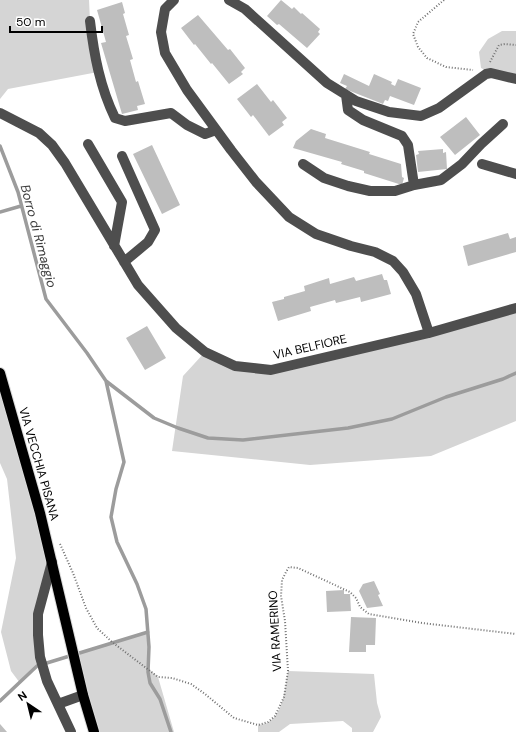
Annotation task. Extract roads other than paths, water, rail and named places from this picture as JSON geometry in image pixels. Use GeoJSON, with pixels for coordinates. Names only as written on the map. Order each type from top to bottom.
{"type":"FeatureCollection","features":[{"type":"Feature","properties":{"kind":"main road","name":"VIA VECCHIA PISANA"},"geometry":{"type":"LineString","coordinates":[[0,373],[40,512],[83,695],[94,732]]}},
{"type":"Feature","properties":{"kind":"street"},"geometry":{"type":"LineString","coordinates":[[174,0],[165,9],[160,32],[165,53],[187,90],[216,130],[256,182],[289,217],[316,234],[351,246],[376,252],[393,261],[403,272],[416,294],[429,333]]}},
{"type":"Feature","properties":{"kind":"street"},"geometry":{"type":"LineString","coordinates":[[229,0],[245,9],[327,83],[356,101],[389,112],[420,116],[439,108],[486,74],[492,73],[516,79]]}},
{"type":"Feature","properties":{"kind":"street"},"geometry":{"type":"LineString","coordinates":[[90,21],[98,72],[115,118],[126,121],[171,113],[187,125],[204,134],[216,130]]}},
{"type":"Feature","properties":{"kind":"street"},"geometry":{"type":"LineString","coordinates":[[346,95],[348,110],[363,120],[402,136],[408,145],[414,186]]}},
{"type":"Feature","properties":{"kind":"street","name":"VIA BELFIORE"},"geometry":{"type":"LineString","coordinates":[[0,113],[39,133],[52,145],[65,163],[138,285],[176,328],[205,352],[235,366],[271,370],[429,333],[516,308]]}},
{"type":"Feature","properties":{"kind":"street"},"geometry":{"type":"LineString","coordinates":[[303,164],[324,178],[348,186],[370,191],[395,191],[441,180],[462,164],[503,124]]}},
{"type":"Feature","properties":{"kind":"street"},"geometry":{"type":"LineString","coordinates":[[88,144],[122,202],[114,246]]}},
{"type":"Feature","properties":{"kind":"street"},"geometry":{"type":"LineString","coordinates":[[122,156],[155,230],[148,242],[124,262]]}},
{"type":"Feature","properties":{"kind":"street"},"geometry":{"type":"LineString","coordinates":[[482,164],[516,174]]}},
{"type":"Feature","properties":{"kind":"street","name":"VIA VECCHIA PISANA"},"geometry":{"type":"LineString","coordinates":[[52,562],[38,614],[40,657],[47,681],[71,732]]}},
{"type":"Feature","properties":{"kind":"street"},"geometry":{"type":"LineString","coordinates":[[58,704],[83,695]]}},
{"type":"Feature","properties":{"kind":"waterway","name":"Borro di Rimaggio"},"geometry":{"type":"LineString","coordinates":[[0,146],[18,192],[46,299],[87,353],[106,381],[124,462],[116,489],[111,517],[117,542],[137,584],[146,609],[149,647],[148,672],[150,683],[160,699],[171,732]]}},
{"type":"Feature","properties":{"kind":"waterway"},"geometry":{"type":"LineString","coordinates":[[0,212],[21,206]]}},
{"type":"Feature","properties":{"kind":"waterway"},"geometry":{"type":"LineString","coordinates":[[106,381],[154,418],[208,438],[243,440],[348,428],[392,419],[446,397],[503,379],[516,373]]}},
{"type":"Feature","properties":{"kind":"waterway"},"geometry":{"type":"LineString","coordinates":[[0,701],[37,666],[148,632]]}}]}
